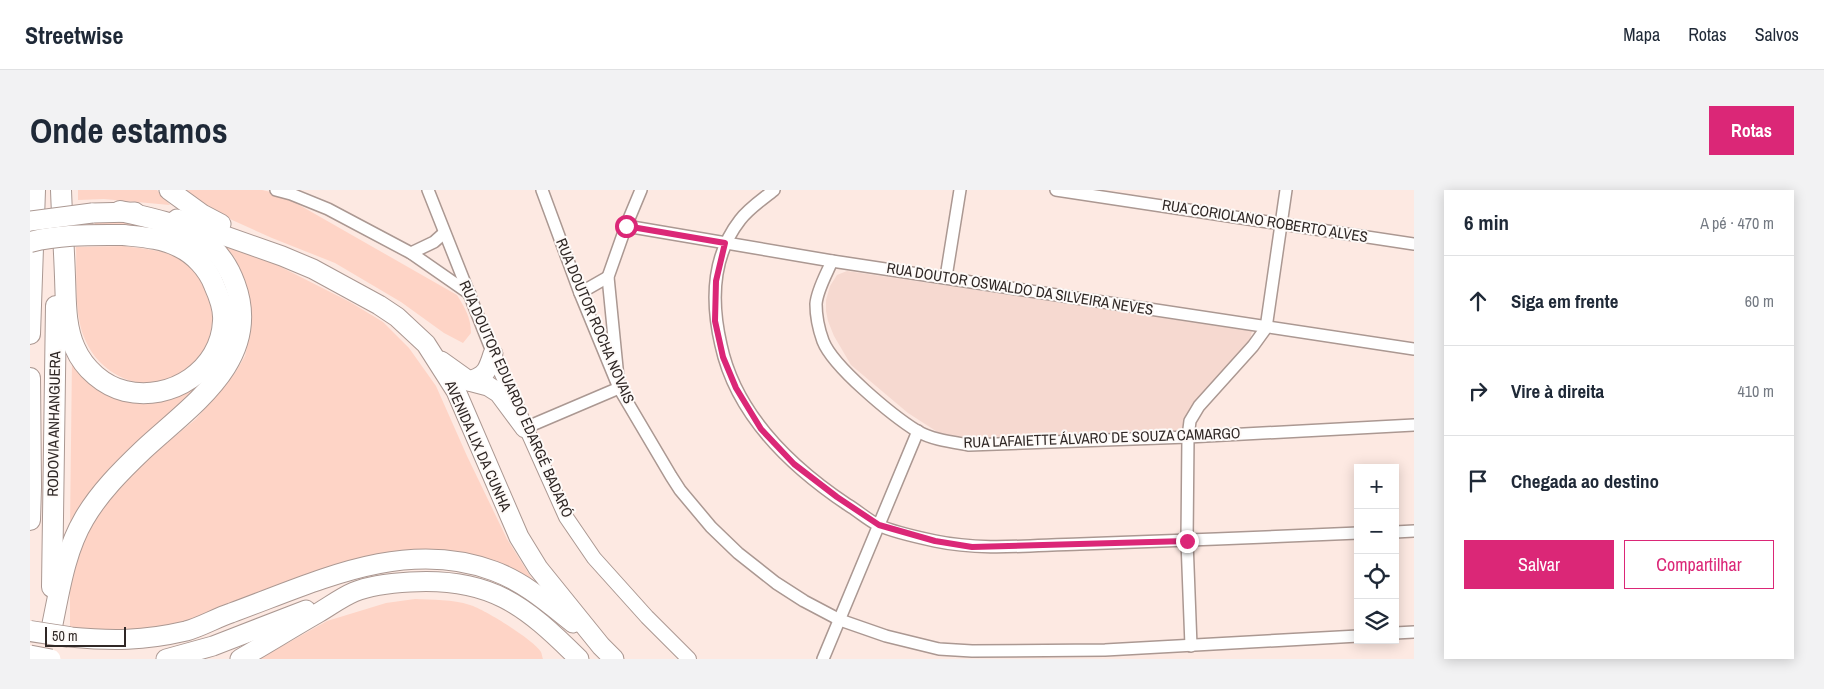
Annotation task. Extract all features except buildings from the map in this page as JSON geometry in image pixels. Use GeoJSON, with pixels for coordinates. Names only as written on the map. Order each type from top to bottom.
{"type":"FeatureCollection","features":[{"type":"Feature","properties":{"kind":"highway"},"geometry":{"type":"LineString","coordinates":[[30,334],[35,190]]}},
{"type":"Feature","properties":{"kind":"highway"},"geometry":{"type":"LineString","coordinates":[[30,242],[43,239],[82,235],[123,235],[158,240],[180,247],[199,262],[210,276],[222,309],[223,322],[216,347],[207,363],[195,376],[181,385],[168,391],[152,394],[117,389],[97,376],[84,364],[75,348],[68,325],[60,190]]}},
{"type":"Feature","properties":{"kind":"highway","name":"RODOVIA ANHANGUERA"},"geometry":{"type":"LineString","coordinates":[[51,659],[60,634],[56,280],[60,190]]}},
{"type":"Feature","properties":{"kind":"highway"},"geometry":{"type":"LineString","coordinates":[[169,190],[202,214],[282,256]]}},
{"type":"Feature","properties":{"kind":"highway"},"geometry":{"type":"LineString","coordinates":[[60,634],[66,561],[84,519],[101,495],[125,468],[213,386],[228,364],[234,351],[240,328],[239,294],[224,260],[210,246],[190,231],[168,223],[120,211]]}},
{"type":"Feature","properties":{"kind":"highway"},"geometry":{"type":"LineString","coordinates":[[30,222],[120,211],[158,214],[182,220],[282,256]]}},
{"type":"Feature","properties":{"kind":"highway","name":"AVENIDA LIX DA CUNHA"},"geometry":{"type":"LineString","coordinates":[[282,256],[313,269],[379,305],[396,317],[426,344],[456,391],[519,537],[538,568],[608,652]]}},
{"type":"Feature","properties":{"kind":"highway"},"geometry":{"type":"LineString","coordinates":[[469,381],[481,377],[489,368],[493,354]]}},
{"type":"Feature","properties":{"kind":"highway"},"geometry":{"type":"LineString","coordinates":[[434,356],[469,381],[488,386],[499,393],[525,428]]}},
{"type":"Feature","properties":{"kind":"highway","name":"RODOVIA ANHANGUERA"},"geometry":{"type":"LineString","coordinates":[[30,378],[32,487],[30,520]]}},
{"type":"Feature","properties":{"kind":"highway"},"geometry":{"type":"LineString","coordinates":[[30,631],[102,640],[137,640],[188,630],[216,618],[359,567],[394,560],[429,558],[461,561],[495,571],[521,584],[608,652]]}},
{"type":"Feature","properties":{"kind":"highway"},"geometry":{"type":"LineString","coordinates":[[166,659],[213,646],[354,592],[390,584],[417,582],[455,583],[481,588],[499,595],[528,613],[579,659]]}},
{"type":"Feature","properties":{"kind":"highway"},"geometry":{"type":"LineString","coordinates":[[240,659],[354,592]]}},
{"type":"Feature","properties":{"kind":"highway"},"geometry":{"type":"LineString","coordinates":[[30,656],[51,659]]}},
{"type":"Feature","properties":{"kind":"street"},"geometry":{"type":"LineString","coordinates":[[276,190],[291,192],[328,209],[411,253],[470,294]]}},
{"type":"Feature","properties":{"kind":"street","name":"RUA DOUTOR EDUARDO EDARGÉ BADARÓ"},"geometry":{"type":"LineString","coordinates":[[428,190],[493,354],[566,517],[594,558],[647,617],[690,659]]}},
{"type":"Feature","properties":{"kind":"street","name":"RUA DOUTOR ROCHA NOVAIS"},"geometry":{"type":"LineString","coordinates":[[542,190],[580,293],[619,388],[676,483],[711,527],[738,553],[776,583],[804,601],[840,620],[886,636],[939,649],[1106,654],[1191,646],[1354,636]]}},
{"type":"Feature","properties":{"kind":"street"},"geometry":{"type":"LineString","coordinates":[[525,428],[619,388],[608,277],[641,190]]}},
{"type":"Feature","properties":{"kind":"street"},"geometry":{"type":"LineString","coordinates":[[774,190],[741,219],[725,243],[716,281],[715,321],[723,357],[736,388],[761,429],[794,464],[837,497],[879,525],[935,541],[972,547],[1187,541],[1354,533]]}},
{"type":"Feature","properties":{"kind":"street"},"geometry":{"type":"LineString","coordinates":[[946,277],[960,190]]}},
{"type":"Feature","properties":{"kind":"street","name":"RUA CORIOLANO ROBERTO ALVES"},"geometry":{"type":"LineString","coordinates":[[1056,190],[1414,244]]}},
{"type":"Feature","properties":{"kind":"street"},"geometry":{"type":"LineString","coordinates":[[1191,646],[1187,541],[1188,437],[1190,421],[1199,406],[1253,346],[1266,328],[1286,190]]}},
{"type":"Feature","properties":{"kind":"street","name":"RUA DOUTOR OSWALDO DA SILVEIRA NEVES"},"geometry":{"type":"LineString","coordinates":[[626,226],[1266,328],[1414,349]]}},
{"type":"Feature","properties":{"kind":"street"},"geometry":{"type":"LineString","coordinates":[[411,253],[434,242],[444,233]]}},
{"type":"Feature","properties":{"kind":"street","name":"RUA LAFAIETTE ÁLVARO DE SOUZA CAMARGO"},"geometry":{"type":"LineString","coordinates":[[832,260],[816,302],[824,343],[838,364],[883,405],[918,432],[942,440],[969,445],[1188,437],[1414,425]]}},
{"type":"Feature","properties":{"kind":"street"},"geometry":{"type":"LineString","coordinates":[[580,293],[608,277]]}},
{"type":"Feature","properties":{"kind":"street"},"geometry":{"type":"LineString","coordinates":[[823,659],[918,432]]}},
{"type":"Feature","properties":{"kind":"street"},"geometry":{"type":"LineString","coordinates":[[1399,532],[1414,531]]}},
{"type":"Feature","properties":{"kind":"street"},"geometry":{"type":"LineString","coordinates":[[1399,634],[1414,632]]}},
{"type":"Feature","properties":{"kind":"shaded area"},"geometry":{"type":"Polygon","coordinates":[[[78,190],[157,190],[170,205],[104,199],[78,200],[78,190]]]}},
{"type":"Feature","properties":{"kind":"shaded area"},"geometry":{"type":"Polygon","coordinates":[[[182,190],[262,190],[280,194],[457,295],[467,313],[471,333],[463,343],[444,333],[401,302],[335,263],[272,238],[212,211],[182,190]]]}},
{"type":"Feature","properties":{"kind":"shaded area"},"geometry":{"type":"Polygon","coordinates":[[[95,220],[163,229],[185,236],[199,244],[211,254],[228,281],[233,296],[235,328],[228,355],[206,386],[104,476],[70,528],[72,359],[95,385],[109,395],[125,401],[159,402],[179,396],[196,386],[210,373],[221,358],[228,340],[231,321],[229,301],[223,281],[212,263],[197,248],[184,241],[163,234],[95,226],[95,220]]]}},
{"type":"Feature","properties":{"kind":"shaded area"},"geometry":{"type":"Polygon","coordinates":[[[221,244],[275,264],[350,302],[383,322],[409,348],[436,386],[507,539],[537,587],[442,555],[151,635],[70,631],[70,590],[80,549],[95,517],[115,490],[141,464],[196,419],[235,373],[245,356],[250,334],[251,311],[247,290],[235,258],[221,244]]]}},
{"type":"Feature","properties":{"kind":"shaded area"},"geometry":{"type":"Polygon","coordinates":[[[124,246],[162,252],[183,260],[194,269],[208,293],[212,321],[210,336],[205,349],[197,361],[183,373],[167,381],[151,383],[134,382],[118,376],[104,366],[93,353],[84,337],[77,305],[76,247],[124,246]]]}},
{"type":"Feature","properties":{"kind":"shaded area"},"geometry":{"type":"Polygon","coordinates":[[[847,271],[1252,331],[1250,340],[1197,400],[1186,418],[1184,433],[978,439],[939,433],[908,413],[851,365],[834,336],[826,311],[826,300],[830,286],[837,275],[847,271]]]}},
{"type":"Feature","properties":{"kind":"shaded area"},"geometry":{"type":"Polygon","coordinates":[[[415,599],[456,602],[470,605],[486,612],[529,640],[541,652],[543,659],[259,659],[327,621],[386,603],[415,599]]]}},
{"type":"Feature","properties":{"kind":"route"},"geometry":{"type":"LineString","coordinates":[[626,226],[725,243],[718,266],[716,281],[715,321],[723,357],[736,388],[761,429],[794,464],[837,497],[879,525],[935,541],[972,547],[1187,541]]}}]}
